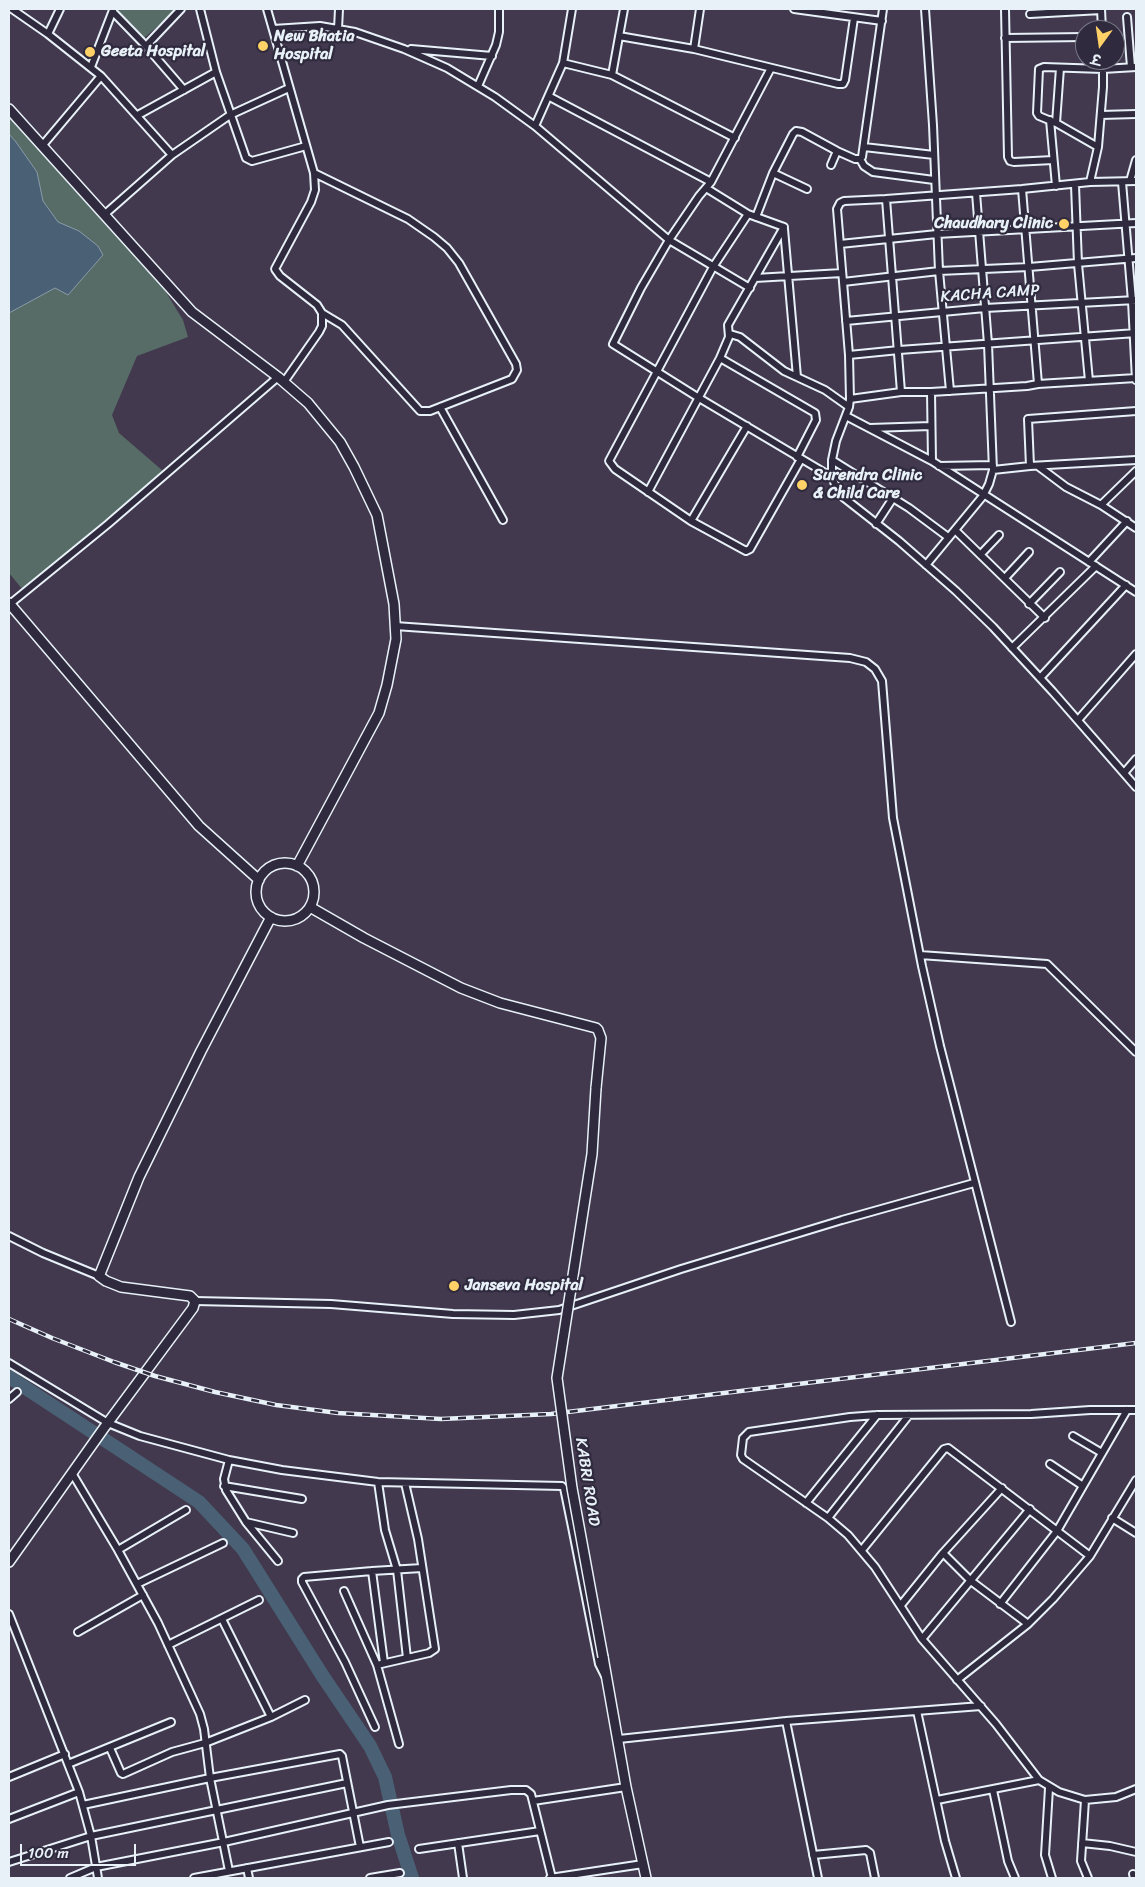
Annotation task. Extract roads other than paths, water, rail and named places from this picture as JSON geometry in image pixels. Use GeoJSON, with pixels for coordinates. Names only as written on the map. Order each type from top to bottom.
{"type":"FeatureCollection","features":[{"type":"Feature","properties":{"kind":"street"},"geometry":{"type":"LineString","coordinates":[[12,9],[48,34],[101,76],[172,154]]}},
{"type":"Feature","properties":{"kind":"street"},"geometry":{"type":"LineString","coordinates":[[48,34],[60,9]]}},
{"type":"Feature","properties":{"kind":"street"},"geometry":{"type":"LineString","coordinates":[[146,46],[181,9]]}},
{"type":"Feature","properties":{"kind":"street"},"geometry":{"type":"LineString","coordinates":[[200,9],[216,72],[244,154],[252,161],[306,146]]}},
{"type":"Feature","properties":{"kind":"street"},"geometry":{"type":"LineString","coordinates":[[268,9],[314,173],[315,190],[311,202],[275,269],[280,276],[317,305],[322,313],[342,325],[417,409],[426,412],[507,382],[515,375],[517,370],[516,364],[459,263],[447,248],[408,219],[314,173]]}},
{"type":"Feature","properties":{"kind":"street"},"geometry":{"type":"LineString","coordinates":[[338,29],[339,9]]}},
{"type":"Feature","properties":{"kind":"street"},"geometry":{"type":"LineString","coordinates":[[478,86],[492,56],[499,32],[499,9]]}},
{"type":"Feature","properties":{"kind":"street"},"geometry":{"type":"LineString","coordinates":[[535,126],[550,97],[563,63],[572,9]]}},
{"type":"Feature","properties":{"kind":"street"},"geometry":{"type":"LineString","coordinates":[[612,75],[624,9]]}},
{"type":"Feature","properties":{"kind":"street"},"geometry":{"type":"LineString","coordinates":[[694,49],[700,9]]}},
{"type":"Feature","properties":{"kind":"street"},"geometry":{"type":"LineString","coordinates":[[794,9],[882,21]]}},
{"type":"Feature","properties":{"kind":"street"},"geometry":{"type":"LineString","coordinates":[[860,159],[864,147],[883,9]]}},
{"type":"Feature","properties":{"kind":"street"},"geometry":{"type":"LineString","coordinates":[[925,9],[933,125],[939,271],[950,391]]}},
{"type":"Feature","properties":{"kind":"street"},"geometry":{"type":"LineString","coordinates":[[1005,9],[1008,157],[1010,161],[1014,162],[1053,160]]}},
{"type":"Feature","properties":{"kind":"street"},"geometry":{"type":"LineString","coordinates":[[1030,14],[1101,9]]}},
{"type":"Feature","properties":{"kind":"street"},"geometry":{"type":"LineString","coordinates":[[91,67],[113,10],[184,90]]}},
{"type":"Feature","properties":{"kind":"street"},"geometry":{"type":"LineString","coordinates":[[1127,17],[1134,67]]}},
{"type":"Feature","properties":{"kind":"street"},"geometry":{"type":"LineString","coordinates":[[619,36],[694,49],[843,84],[854,18]]}},
{"type":"Feature","properties":{"kind":"street"},"geometry":{"type":"LineString","coordinates":[[273,29],[302,26],[354,32],[404,49],[447,68],[478,86],[535,126],[669,240],[750,288]]}},
{"type":"Feature","properties":{"kind":"street"},"geometry":{"type":"LineString","coordinates":[[1005,38],[1075,37]]}},
{"type":"Feature","properties":{"kind":"street"},"geometry":{"type":"LineString","coordinates":[[404,49],[492,56]]}},
{"type":"Feature","properties":{"kind":"street"},"geometry":{"type":"LineString","coordinates":[[563,63],[612,75],[735,138]]}},
{"type":"Feature","properties":{"kind":"street"},"geometry":{"type":"LineString","coordinates":[[1075,68],[1044,67],[1039,69],[1037,113],[1039,116],[1098,147]]}},
{"type":"Feature","properties":{"kind":"street"},"geometry":{"type":"LineString","coordinates":[[772,68],[711,182],[669,240],[612,344],[832,477]]}},
{"type":"Feature","properties":{"kind":"street"},"geometry":{"type":"LineString","coordinates":[[1056,186],[1053,160],[1053,122],[1060,68]]}},
{"type":"Feature","properties":{"kind":"street"},"geometry":{"type":"LineString","coordinates":[[1090,182],[1098,147],[1103,70]]}},
{"type":"Feature","properties":{"kind":"street"},"geometry":{"type":"LineString","coordinates":[[138,115],[216,72]]}},
{"type":"Feature","properties":{"kind":"street"},"geometry":{"type":"LineString","coordinates":[[42,146],[101,76]]}},
{"type":"Feature","properties":{"kind":"street"},"geometry":{"type":"LineString","coordinates":[[104,215],[172,154],[230,115],[289,88]]}},
{"type":"Feature","properties":{"kind":"street"},"geometry":{"type":"LineString","coordinates":[[550,97],[711,182]]}},
{"type":"Feature","properties":{"kind":"street"},"geometry":{"type":"LineString","coordinates":[[9,109],[192,312],[308,403],[340,442],[377,516],[392,594],[396,639],[387,686],[378,713],[297,866]]}},
{"type":"Feature","properties":{"kind":"street"},"geometry":{"type":"LineString","coordinates":[[1101,114],[1136,114]]}},
{"type":"Feature","properties":{"kind":"street"},"geometry":{"type":"LineString","coordinates":[[756,217],[773,173],[796,131],[802,132],[837,151],[860,159],[864,166],[873,172],[934,180]]}},
{"type":"Feature","properties":{"kind":"street"},"geometry":{"type":"LineString","coordinates":[[864,147],[934,155]]}},
{"type":"Feature","properties":{"kind":"street"},"geometry":{"type":"LineString","coordinates":[[831,165],[837,151]]}},
{"type":"Feature","properties":{"kind":"street"},"geometry":{"type":"LineString","coordinates":[[1136,160],[1133,181],[1090,182],[1075,185],[976,193],[840,202],[837,209],[849,355],[850,399],[849,407],[836,441],[832,460],[832,477],[843,497],[899,541],[956,591],[1040,678],[1136,787]]}},
{"type":"Feature","properties":{"kind":"street"},"geometry":{"type":"LineString","coordinates":[[773,173],[807,188]]}},
{"type":"Feature","properties":{"kind":"street"},"geometry":{"type":"LineString","coordinates":[[850,399],[901,392],[950,391],[1136,379],[1134,300],[1127,259],[1122,182]]}},
{"type":"Feature","properties":{"kind":"street"},"geometry":{"type":"LineString","coordinates":[[1075,185],[1078,264],[1089,381]]}},
{"type":"Feature","properties":{"kind":"street"},"geometry":{"type":"LineString","coordinates":[[706,188],[748,214],[784,227]]}},
{"type":"Feature","properties":{"kind":"street"},"geometry":{"type":"LineString","coordinates":[[1022,189],[1038,384]]}},
{"type":"Feature","properties":{"kind":"street"},"geometry":{"type":"LineString","coordinates":[[926,565],[983,496],[989,484],[993,468],[986,308],[976,193]]}},
{"type":"Feature","properties":{"kind":"street"},"geometry":{"type":"LineString","coordinates":[[886,199],[901,392]]}},
{"type":"Feature","properties":{"kind":"street"},"geometry":{"type":"LineString","coordinates":[[720,358],[814,413],[816,420],[799,458],[749,550],[743,550],[691,521],[615,469],[609,461],[713,267],[748,214]]}},
{"type":"Feature","properties":{"kind":"street"},"geometry":{"type":"LineString","coordinates":[[840,244],[937,234],[1136,223]]}},
{"type":"Feature","properties":{"kind":"street"},"geometry":{"type":"LineString","coordinates":[[784,227],[797,377]]}},
{"type":"Feature","properties":{"kind":"street"},"geometry":{"type":"LineString","coordinates":[[648,492],[720,358],[730,334],[728,325],[784,227]]}},
{"type":"Feature","properties":{"kind":"street"},"geometry":{"type":"LineString","coordinates":[[842,282],[939,271],[1078,264],[1136,258]]}},
{"type":"Feature","properties":{"kind":"street"},"geometry":{"type":"LineString","coordinates":[[755,278],[842,273]]}},
{"type":"Feature","properties":{"kind":"street","name":"KACHA CAMP"},"geometry":{"type":"LineString","coordinates":[[846,321],[943,311],[1134,300]]}},
{"type":"Feature","properties":{"kind":"street"},"geometry":{"type":"LineString","coordinates":[[258,880],[199,826],[9,603],[108,524],[281,380],[319,332],[322,326],[322,313]]}},
{"type":"Feature","properties":{"kind":"street"},"geometry":{"type":"LineString","coordinates":[[849,355],[1135,333]]}},
{"type":"Feature","properties":{"kind":"street"},"geometry":{"type":"LineString","coordinates":[[730,334],[744,339],[778,367],[825,390],[849,407]]}},
{"type":"Feature","properties":{"kind":"street"},"geometry":{"type":"LineString","coordinates":[[931,392],[932,461]]}},
{"type":"Feature","properties":{"kind":"street"},"geometry":{"type":"LineString","coordinates":[[440,407],[504,520]]}},
{"type":"Feature","properties":{"kind":"street"},"geometry":{"type":"LineString","coordinates":[[1030,466],[1028,419],[1136,411]]}},
{"type":"Feature","properties":{"kind":"street"},"geometry":{"type":"LineString","coordinates":[[846,416],[932,461],[983,496],[1136,592]]}},
{"type":"Feature","properties":{"kind":"street"},"geometry":{"type":"LineString","coordinates":[[691,521],[747,426]]}},
{"type":"Feature","properties":{"kind":"street"},"geometry":{"type":"LineString","coordinates":[[868,428],[931,426]]}},
{"type":"Feature","properties":{"kind":"street"},"geometry":{"type":"LineString","coordinates":[[832,460],[893,498],[948,537]]}},
{"type":"Feature","properties":{"kind":"street"},"geometry":{"type":"LineString","coordinates":[[939,466],[993,468],[1136,460]]}},
{"type":"Feature","properties":{"kind":"street"},"geometry":{"type":"LineString","coordinates":[[1038,466],[1066,487],[1101,505],[1136,528]]}},
{"type":"Feature","properties":{"kind":"street"},"geometry":{"type":"LineString","coordinates":[[1101,505],[1136,471]]}},
{"type":"Feature","properties":{"kind":"street"},"geometry":{"type":"LineString","coordinates":[[876,524],[893,498]]}},
{"type":"Feature","properties":{"kind":"street"},"geometry":{"type":"LineString","coordinates":[[1089,562],[1127,521]]}},
{"type":"Feature","properties":{"kind":"street"},"geometry":{"type":"LineString","coordinates":[[956,530],[1045,618]]}},
{"type":"Feature","properties":{"kind":"street"},"geometry":{"type":"LineString","coordinates":[[981,554],[999,535]]}},
{"type":"Feature","properties":{"kind":"street"},"geometry":{"type":"LineString","coordinates":[[1005,578],[1029,552]]}},
{"type":"Feature","properties":{"kind":"street"},"geometry":{"type":"LineString","coordinates":[[1012,648],[1045,618],[1096,566]]}},
{"type":"Feature","properties":{"kind":"street"},"geometry":{"type":"LineString","coordinates":[[1030,604],[1060,572]]}},
{"type":"Feature","properties":{"kind":"street"},"geometry":{"type":"LineString","coordinates":[[1040,678],[1126,585]]}},
{"type":"Feature","properties":{"kind":"street"},"geometry":{"type":"LineString","coordinates":[[395,626],[850,658],[866,662],[875,669],[882,682],[893,818],[902,870],[940,1046],[1011,1322]]}},
{"type":"Feature","properties":{"kind":"street"},"geometry":{"type":"LineString","coordinates":[[1078,720],[1136,654]]}},
{"type":"Feature","properties":{"kind":"street"},"geometry":{"type":"LineString","coordinates":[[1124,773],[1136,758]]}},
{"type":"Feature","properties":{"kind":"street"},"geometry":{"type":"LineString","coordinates":[[275,865],[297,866],[306,872],[312,883],[314,893],[310,906],[304,914],[295,920],[285,921],[271,918],[257,902],[258,880],[275,865]]}},
{"type":"Feature","properties":{"kind":"street","name":"KABRI ROAD"},"geometry":{"type":"LineString","coordinates":[[310,906],[364,938],[460,988],[500,1003],[596,1028],[601,1038],[592,1154],[557,1378],[568,1468],[626,1787],[646,1878]]}},
{"type":"Feature","properties":{"kind":"street"},"geometry":{"type":"LineString","coordinates":[[100,1276],[139,1177],[201,1051],[271,918]]}},
{"type":"Feature","properties":{"kind":"street"},"geometry":{"type":"LineString","coordinates":[[920,955],[1047,964],[1136,1052]]}},
{"type":"Feature","properties":{"kind":"street"},"geometry":{"type":"LineString","coordinates":[[9,1236],[43,1254],[100,1276],[106,1281],[122,1287],[185,1295],[195,1301],[330,1304],[453,1314],[514,1315],[559,1310],[681,1269],[842,1220],[974,1183]]}},
{"type":"Feature","properties":{"kind":"street"},"geometry":{"type":"LineString","coordinates":[[10,1557],[192,1312],[195,1301]]}},
{"type":"Feature","properties":{"kind":"street"},"geometry":{"type":"LineString","coordinates":[[9,1363],[106,1426],[229,1460],[282,1470],[378,1482],[563,1486],[599,1664],[608,1680]]}},
{"type":"Feature","properties":{"kind":"street"},"geometry":{"type":"LineString","coordinates":[[9,1399],[17,1392]]}},
{"type":"Feature","properties":{"kind":"street"},"geometry":{"type":"LineString","coordinates":[[1136,1410],[1090,1410],[1031,1414],[877,1415],[752,1431],[744,1435],[741,1451],[743,1459],[828,1518],[862,1550],[901,1605],[922,1639],[981,1706],[1039,1780],[1050,1788],[1085,1800],[1116,1797],[1136,1788]]}},
{"type":"Feature","properties":{"kind":"street"},"geometry":{"type":"LineString","coordinates":[[1000,1604],[1057,1531],[1127,1410]]}},
{"type":"Feature","properties":{"kind":"street"},"geometry":{"type":"LineString","coordinates":[[806,1503],[877,1415]]}},
{"type":"Feature","properties":{"kind":"street"},"geometry":{"type":"LineString","coordinates":[[828,1518],[909,1415]]}},
{"type":"Feature","properties":{"kind":"street"},"geometry":{"type":"LineString","coordinates":[[1073,1436],[1102,1453]]}},
{"type":"Feature","properties":{"kind":"street"},"geometry":{"type":"LineString","coordinates":[[862,1550],[946,1448],[952,1449],[1090,1556]]}},
{"type":"Feature","properties":{"kind":"street"},"geometry":{"type":"LineString","coordinates":[[229,1460],[224,1486],[246,1522],[278,1561]]}},
{"type":"Feature","properties":{"kind":"street"},"geometry":{"type":"LineString","coordinates":[[1050,1464],[1083,1486]]}},
{"type":"Feature","properties":{"kind":"street"},"geometry":{"type":"LineString","coordinates":[[72,1473],[137,1584],[200,1714],[210,1778],[230,1871]]}},
{"type":"Feature","properties":{"kind":"street"},"geometry":{"type":"LineString","coordinates":[[958,1680],[1028,1624],[1053,1600],[1090,1556],[1112,1518],[1134,1488],[1136,1480]]}},
{"type":"Feature","properties":{"kind":"street"},"geometry":{"type":"LineString","coordinates":[[378,1482],[386,1536],[397,1570],[407,1658]]}},
{"type":"Feature","properties":{"kind":"street"},"geometry":{"type":"LineString","coordinates":[[377,1665],[435,1650],[418,1539],[405,1483]]}},
{"type":"Feature","properties":{"kind":"street"},"geometry":{"type":"LineString","coordinates":[[224,1486],[302,1499]]}},
{"type":"Feature","properties":{"kind":"street"},"geometry":{"type":"LineString","coordinates":[[901,1605],[943,1553],[1002,1488]]}},
{"type":"Feature","properties":{"kind":"street"},"geometry":{"type":"LineString","coordinates":[[922,1639],[1030,1509]]}},
{"type":"Feature","properties":{"kind":"street"},"geometry":{"type":"LineString","coordinates":[[118,1550],[186,1510]]}},
{"type":"Feature","properties":{"kind":"street"},"geometry":{"type":"LineString","coordinates":[[1112,1518],[1136,1533]]}},
{"type":"Feature","properties":{"kind":"street"},"geometry":{"type":"LineString","coordinates":[[246,1522],[293,1533]]}},
{"type":"Feature","properties":{"kind":"street"},"geometry":{"type":"LineString","coordinates":[[137,1584],[223,1543]]}},
{"type":"Feature","properties":{"kind":"street"},"geometry":{"type":"LineString","coordinates":[[943,1553],[971,1581],[1028,1624]]}},
{"type":"Feature","properties":{"kind":"street"},"geometry":{"type":"LineString","coordinates":[[375,1727],[345,1662],[302,1581],[304,1577],[422,1568]]}},
{"type":"Feature","properties":{"kind":"street"},"geometry":{"type":"LineString","coordinates":[[372,1571],[384,1663]]}},
{"type":"Feature","properties":{"kind":"street"},"geometry":{"type":"LineString","coordinates":[[344,1591],[377,1665],[399,1744]]}},
{"type":"Feature","properties":{"kind":"street"},"geometry":{"type":"LineString","coordinates":[[78,1632],[143,1596]]}},
{"type":"Feature","properties":{"kind":"street"},"geometry":{"type":"LineString","coordinates":[[168,1645],[259,1600]]}},
{"type":"Feature","properties":{"kind":"street"},"geometry":{"type":"LineString","coordinates":[[9,1614],[79,1792],[91,1836],[98,1878]]}},
{"type":"Feature","properties":{"kind":"street"},"geometry":{"type":"LineString","coordinates":[[222,1618],[271,1717]]}},
{"type":"Feature","properties":{"kind":"street"},"geometry":{"type":"LineString","coordinates":[[110,1748],[121,1773],[124,1774],[172,1752],[205,1742],[271,1717],[305,1700]]}},
{"type":"Feature","properties":{"kind":"street"},"geometry":{"type":"LineString","coordinates":[[618,1739],[786,1721],[981,1706]]}},
{"type":"Feature","properties":{"kind":"street"},"geometry":{"type":"LineString","coordinates":[[917,1712],[945,1841],[956,1878]]}},
{"type":"Feature","properties":{"kind":"street"},"geometry":{"type":"LineString","coordinates":[[786,1721],[818,1878]]}},
{"type":"Feature","properties":{"kind":"street"},"geometry":{"type":"LineString","coordinates":[[68,1764],[172,1722]]}},
{"type":"Feature","properties":{"kind":"street"},"geometry":{"type":"LineString","coordinates":[[9,1776],[65,1754]]}},
{"type":"Feature","properties":{"kind":"street"},"geometry":{"type":"LineString","coordinates":[[83,1805],[210,1778],[339,1754],[342,1756],[360,1847]]}},
{"type":"Feature","properties":{"kind":"street"},"geometry":{"type":"LineString","coordinates":[[937,1800],[1039,1780]]}},
{"type":"Feature","properties":{"kind":"street"},"geometry":{"type":"LineString","coordinates":[[9,1862],[91,1836],[348,1783]]}},
{"type":"Feature","properties":{"kind":"street"},"geometry":{"type":"LineString","coordinates":[[533,1801],[626,1787]]}},
{"type":"Feature","properties":{"kind":"street"},"geometry":{"type":"LineString","coordinates":[[1050,1788],[1045,1855],[1052,1878]]}},
{"type":"Feature","properties":{"kind":"street"},"geometry":{"type":"LineString","coordinates":[[70,1878],[96,1868],[388,1806],[526,1790],[530,1792],[533,1801],[552,1878]]}},
{"type":"Feature","properties":{"kind":"street"},"geometry":{"type":"LineString","coordinates":[[994,1790],[1008,1861],[1015,1878]]}},
{"type":"Feature","properties":{"kind":"street"},"geometry":{"type":"LineString","coordinates":[[9,1819],[79,1792]]}},
{"type":"Feature","properties":{"kind":"street"},"geometry":{"type":"LineString","coordinates":[[1085,1800],[1081,1861],[1088,1878]]}},
{"type":"Feature","properties":{"kind":"street"},"geometry":{"type":"LineString","coordinates":[[419,1849],[540,1831]]}},
{"type":"Feature","properties":{"kind":"street"},"geometry":{"type":"LineString","coordinates":[[194,1878],[390,1842]]}},
{"type":"Feature","properties":{"kind":"street"},"geometry":{"type":"LineString","coordinates":[[458,1843],[463,1878]]}},
{"type":"Feature","properties":{"kind":"street"},"geometry":{"type":"LineString","coordinates":[[1082,1843],[1110,1846],[1136,1852]]}},
{"type":"Feature","properties":{"kind":"street"},"geometry":{"type":"LineString","coordinates":[[813,1855],[866,1850],[870,1854],[875,1878]]}},
{"type":"Feature","properties":{"kind":"street"},"geometry":{"type":"LineString","coordinates":[[548,1878],[643,1864]]}},
{"type":"Feature","properties":{"kind":"street"},"geometry":{"type":"LineString","coordinates":[[247,1868],[249,1878]]}},
{"type":"Feature","properties":{"kind":"street"},"geometry":{"type":"LineString","coordinates":[[370,1878],[400,1873]]}},
{"type":"Feature","properties":{"kind":"water"},"geometry":{"type":"Polygon","coordinates":[[[9,134],[37,172],[43,201],[58,222],[79,231],[98,246],[103,255],[68,295],[55,288],[9,313],[9,134]]]}},
{"type":"Feature","properties":{"kind":"waterway"},"geometry":{"type":"LineString","coordinates":[[9,1377],[199,1502],[243,1549],[322,1675],[370,1746],[385,1777],[398,1835],[412,1878]]}},
{"type":"Feature","properties":{"kind":"railway"},"geometry":{"type":"LineString","coordinates":[[9,1319],[114,1362],[155,1376],[215,1392],[276,1405],[338,1413],[441,1419],[551,1414],[1136,1343]]}},
{"type":"Feature","properties":{"kind":"place","name":"New Bhatia Hospital"},"geometry":{"type":"Point","coordinates":[263,46]}},
{"type":"Feature","properties":{"kind":"place","name":"Geeta Hospital"},"geometry":{"type":"Point","coordinates":[90,52]}},
{"type":"Feature","properties":{"kind":"place","name":"Chaudhary Clinic"},"geometry":{"type":"Point","coordinates":[1064,224]}},
{"type":"Feature","properties":{"kind":"place","name":"Surendra Clinic & Child Care"},"geometry":{"type":"Point","coordinates":[802,485]}},
{"type":"Feature","properties":{"kind":"place","name":"Janseva Hospital"},"geometry":{"type":"Point","coordinates":[454,1286]}}]}
